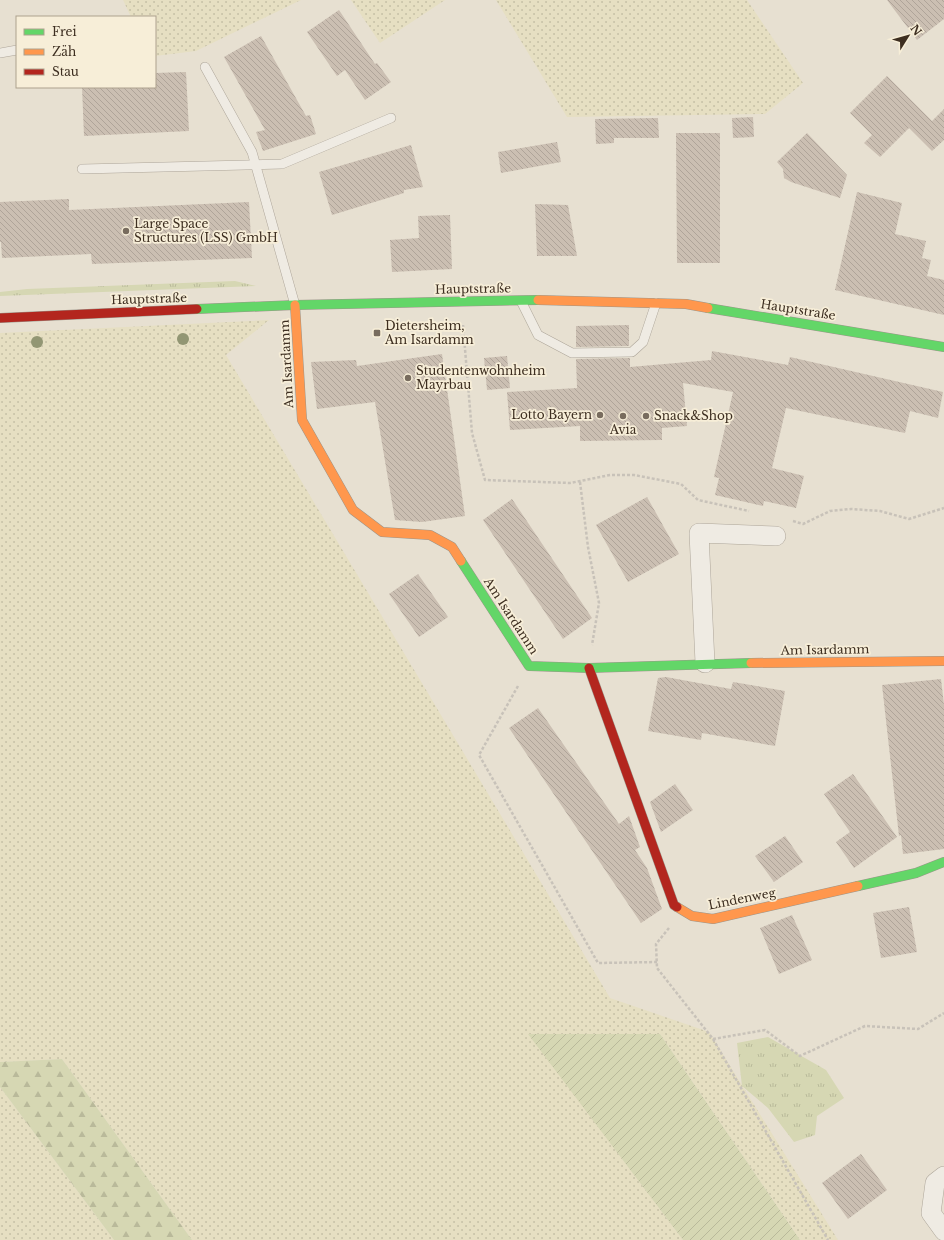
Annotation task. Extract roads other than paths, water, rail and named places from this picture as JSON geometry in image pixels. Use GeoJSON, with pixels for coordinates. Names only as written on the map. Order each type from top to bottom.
{"type":"FeatureCollection","features":[{"type":"Feature","properties":{"kind":"street","name":"Hauptstraße"},"geometry":{"type":"LineString","coordinates":[[0,318],[295,305],[521,300],[656,303],[686,304],[944,347]]}},
{"type":"Feature","properties":{"kind":"street","name":"Am Isardamm"},"geometry":{"type":"LineString","coordinates":[[295,305],[302,420],[353,510],[382,532],[430,535],[452,547],[529,666],[589,668],[705,663],[944,661]]}},
{"type":"Feature","properties":{"kind":"street"},"geometry":{"type":"LineString","coordinates":[[705,663],[699,533],[776,536]]}},
{"type":"Feature","properties":{"kind":"street","name":"Lindenweg"},"geometry":{"type":"LineString","coordinates":[[589,668],[674,905],[692,916],[713,919],[916,873],[944,862]]}},
{"type":"Feature","properties":{"kind":"street"},"geometry":{"type":"LineString","coordinates":[[944,1176],[935,1183],[931,1213],[944,1231]]}},
{"type":"Feature","properties":{"kind":"lane"},"geometry":{"type":"LineString","coordinates":[[0,53],[16,50]]}},
{"type":"Feature","properties":{"kind":"lane"},"geometry":{"type":"LineString","coordinates":[[205,67],[252,152],[295,305]]}},
{"type":"Feature","properties":{"kind":"lane"},"geometry":{"type":"LineString","coordinates":[[82,169],[282,164],[391,118]]}},
{"type":"Feature","properties":{"kind":"lane"},"geometry":{"type":"LineString","coordinates":[[521,300],[538,335],[572,353],[632,352],[643,342],[656,303]]}},
{"type":"Feature","properties":{"kind":"place","name":"Large Space Structures (LSS) GmbH"},"geometry":{"type":"Point","coordinates":[126,231]}},
{"type":"Feature","properties":{"kind":"place","name":"Dietersheim, Am Isardamm"},"geometry":{"type":"Point","coordinates":[377,333]}},
{"type":"Feature","properties":{"kind":"place","name":"Studentenwohnheim Mayrbau"},"geometry":{"type":"Point","coordinates":[408,378]}},
{"type":"Feature","properties":{"kind":"place","name":"Lotto Bayern"},"geometry":{"type":"Point","coordinates":[600,415]}},
{"type":"Feature","properties":{"kind":"place","name":"Avia"},"geometry":{"type":"Point","coordinates":[623,416]}},
{"type":"Feature","properties":{"kind":"place","name":"Snack&Shop"},"geometry":{"type":"Point","coordinates":[646,416]}}]}
